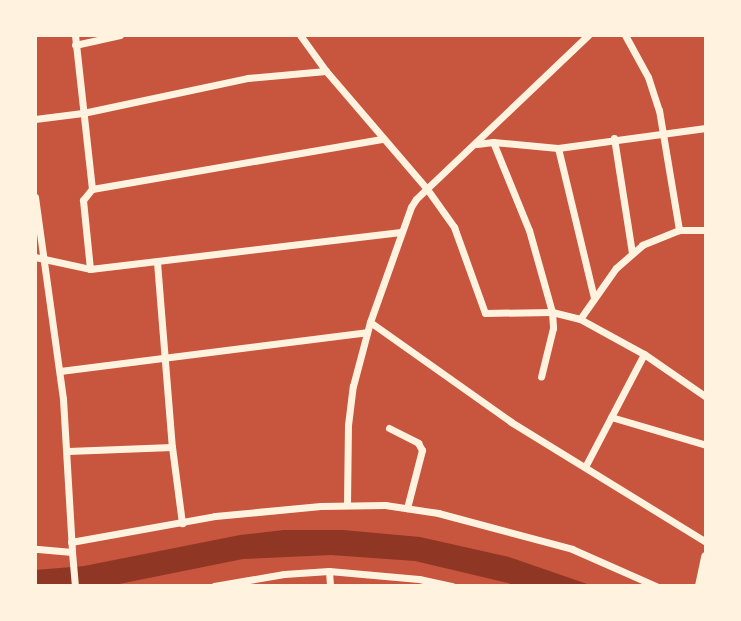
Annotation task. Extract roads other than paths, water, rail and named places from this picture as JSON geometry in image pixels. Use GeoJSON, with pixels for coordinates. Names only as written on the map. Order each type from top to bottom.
{"type":"FeatureCollection","features":[{"type":"Feature","properties":{"kind":"street"},"geometry":{"type":"LineString","coordinates":[[75,35],[92,189]]}},
{"type":"Feature","properties":{"kind":"street"},"geometry":{"type":"LineString","coordinates":[[75,45],[120,35]]}},
{"type":"Feature","properties":{"kind":"street"},"geometry":{"type":"LineString","coordinates":[[300,35],[326,71],[427,189],[454,227],[485,313],[552,313],[580,319],[644,354],[706,397]]}},
{"type":"Feature","properties":{"kind":"street"},"geometry":{"type":"LineString","coordinates":[[347,505],[348,425],[352,386],[370,321],[401,232],[416,199],[588,35]]}},
{"type":"Feature","properties":{"kind":"street"},"geometry":{"type":"LineString","coordinates":[[625,35],[648,77],[664,131],[679,230]]}},
{"type":"Feature","properties":{"kind":"street"},"geometry":{"type":"LineString","coordinates":[[35,118],[83,113],[248,78],[326,71]]}},
{"type":"Feature","properties":{"kind":"street"},"geometry":{"type":"LineString","coordinates":[[476,144],[493,142],[558,148],[664,131],[706,128]]}},
{"type":"Feature","properties":{"kind":"street"},"geometry":{"type":"LineString","coordinates":[[614,138],[632,253]]}},
{"type":"Feature","properties":{"kind":"street"},"geometry":{"type":"LineString","coordinates":[[90,269],[83,200],[92,189],[383,139]]}},
{"type":"Feature","properties":{"kind":"street"},"geometry":{"type":"LineString","coordinates":[[493,142],[529,230],[552,313],[553,328],[541,377]]}},
{"type":"Feature","properties":{"kind":"street"},"geometry":{"type":"LineString","coordinates":[[558,148],[594,298]]}},
{"type":"Feature","properties":{"kind":"street"},"geometry":{"type":"LineString","coordinates":[[35,197],[38,256],[60,371],[68,451],[75,586]]}},
{"type":"Feature","properties":{"kind":"street"},"geometry":{"type":"LineString","coordinates":[[580,319],[632,253],[655,238],[679,230],[706,230]]}},
{"type":"Feature","properties":{"kind":"street"},"geometry":{"type":"LineString","coordinates":[[38,256],[59,264],[90,269],[401,232]]}},
{"type":"Feature","properties":{"kind":"street"},"geometry":{"type":"LineString","coordinates":[[157,262],[172,447],[182,523]]}},
{"type":"Feature","properties":{"kind":"street"},"geometry":{"type":"LineString","coordinates":[[370,321],[511,422],[706,542]]}},
{"type":"Feature","properties":{"kind":"street"},"geometry":{"type":"LineString","coordinates":[[60,371],[367,332]]}},
{"type":"Feature","properties":{"kind":"street"},"geometry":{"type":"LineString","coordinates":[[585,467],[644,354]]}},
{"type":"Feature","properties":{"kind":"street"},"geometry":{"type":"LineString","coordinates":[[611,417],[706,445]]}},
{"type":"Feature","properties":{"kind":"street"},"geometry":{"type":"LineString","coordinates":[[389,428],[418,443],[422,450],[422,461],[407,508]]}},
{"type":"Feature","properties":{"kind":"street"},"geometry":{"type":"LineString","coordinates":[[68,451],[172,447]]}},
{"type":"Feature","properties":{"kind":"street"},"geometry":{"type":"LineString","coordinates":[[71,542],[215,516],[347,505],[407,508],[490,526],[572,549],[656,586]]}},
{"type":"Feature","properties":{"kind":"street"},"geometry":{"type":"LineString","coordinates":[[35,549],[72,552]]}},
{"type":"Feature","properties":{"kind":"street"},"geometry":{"type":"LineString","coordinates":[[700,586],[706,557]]}},
{"type":"Feature","properties":{"kind":"street"},"geometry":{"type":"LineString","coordinates":[[214,586],[284,574],[329,571],[419,579],[452,586]]}},
{"type":"Feature","properties":{"kind":"street"},"geometry":{"type":"LineString","coordinates":[[329,571],[330,586]]}}]}
